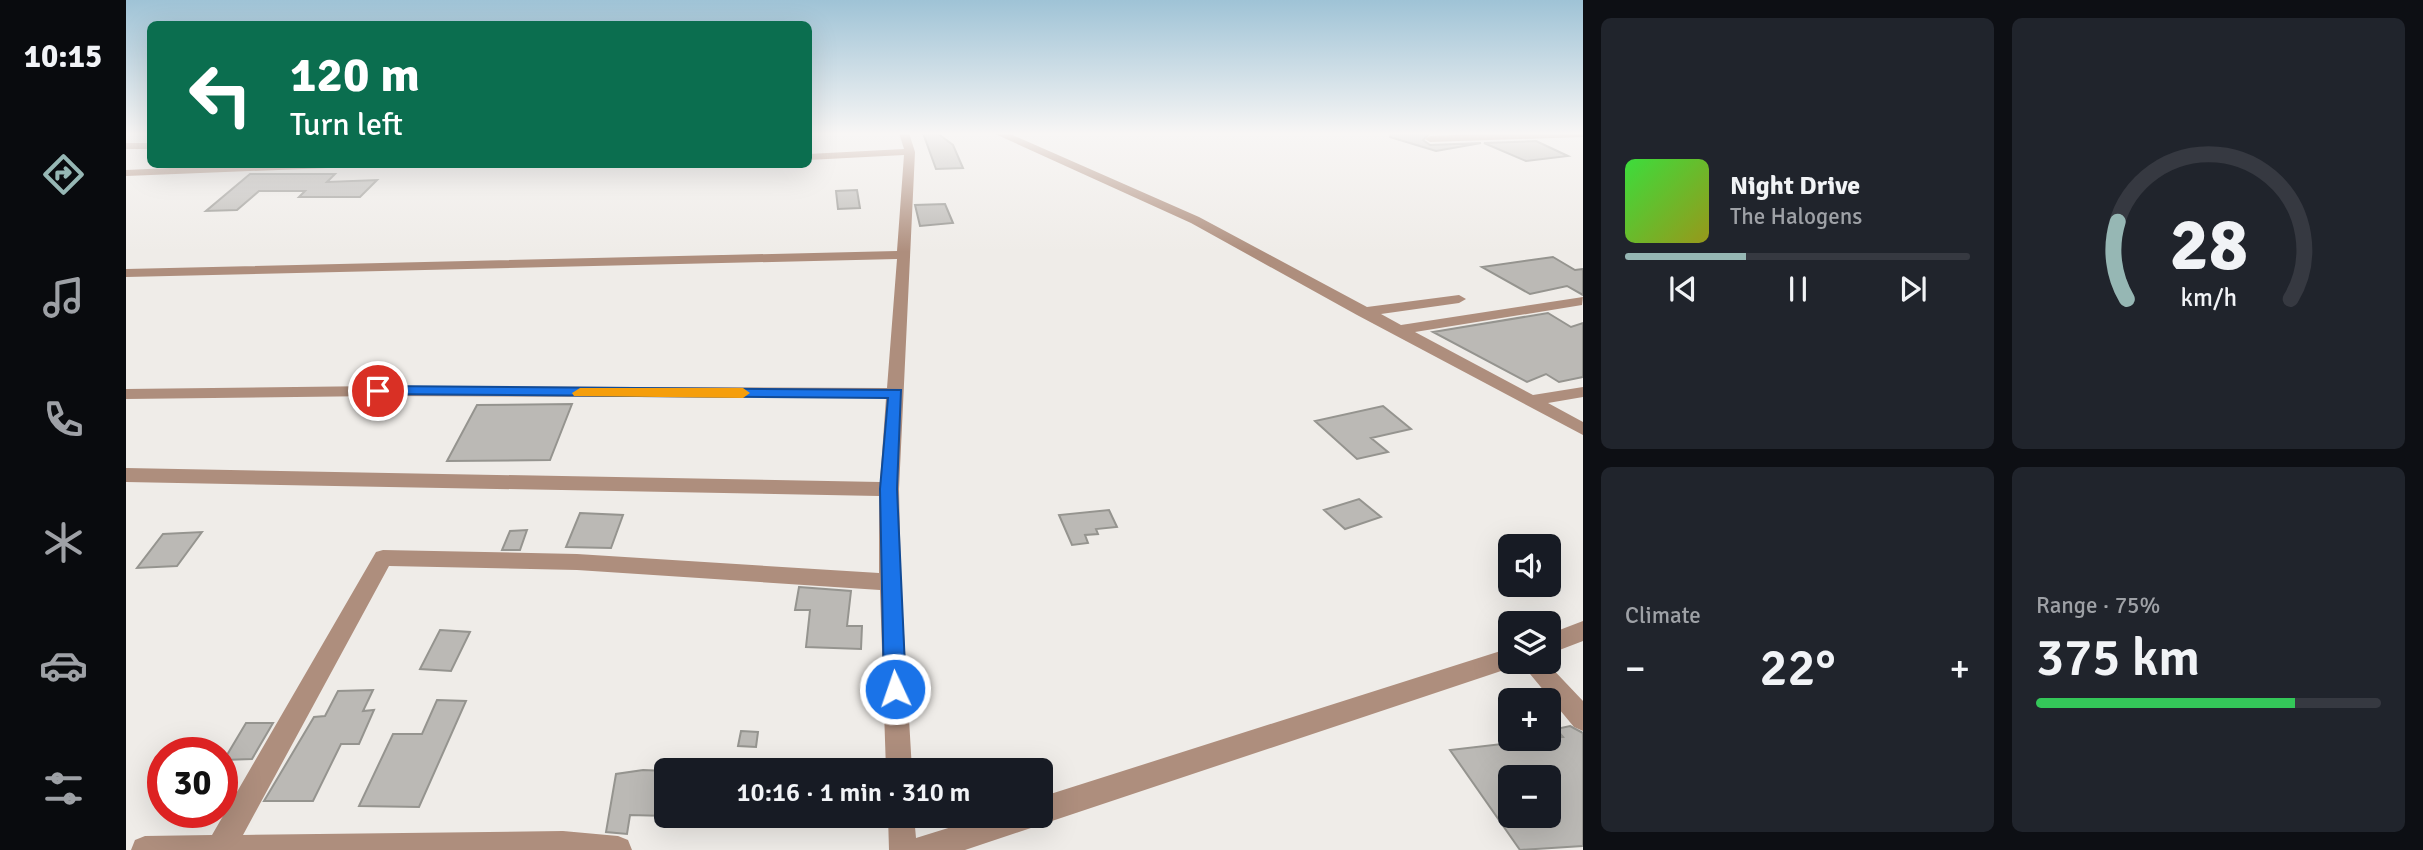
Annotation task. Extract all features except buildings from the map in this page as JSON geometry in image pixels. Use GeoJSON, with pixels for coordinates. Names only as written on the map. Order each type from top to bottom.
{"type":"FeatureCollection","features":[{"type":"Feature","properties":{"kind":"street"},"geometry":{"type":"LineString","coordinates":[[898,758],[888,489],[909,173]]}},
{"type":"Feature","properties":{"kind":"street"},"geometry":{"type":"LineString","coordinates":[[1087,173],[1195,220],[1583,429]]}},
{"type":"Feature","properties":{"kind":"street"},"geometry":{"type":"LineString","coordinates":[[126,273],[903,256]]}},
{"type":"Feature","properties":{"kind":"street"},"geometry":{"type":"LineString","coordinates":[[1559,293],[1583,302]]}},
{"type":"Feature","properties":{"kind":"street"},"geometry":{"type":"LineString","coordinates":[[1362,312],[1459,299]]}},
{"type":"Feature","properties":{"kind":"street"},"geometry":{"type":"LineString","coordinates":[[1398,330],[1583,302]]}},
{"type":"Feature","properties":{"kind":"street"},"geometry":{"type":"LineString","coordinates":[[126,394],[378,391],[896,393]]}},
{"type":"Feature","properties":{"kind":"street"},"geometry":{"type":"LineString","coordinates":[[1530,401],[1583,392]]}},
{"type":"Feature","properties":{"kind":"street"},"geometry":{"type":"LineString","coordinates":[[126,475],[888,489]]}},
{"type":"Feature","properties":{"kind":"street"},"geometry":{"type":"LineString","coordinates":[[221,847],[383,558],[577,562],[890,582]]}},
{"type":"Feature","properties":{"kind":"street"},"geometry":{"type":"LineString","coordinates":[[1561,639],[1583,631]]}},
{"type":"Feature","properties":{"kind":"street"},"geometry":{"type":"LineString","coordinates":[[1053,807],[1498,662]]}},
{"type":"Feature","properties":{"kind":"street"},"geometry":{"type":"LineString","coordinates":[[1542,674],[1583,719]]}},
{"type":"Feature","properties":{"kind":"street"},"geometry":{"type":"LineString","coordinates":[[902,828],[903,850]]}},
{"type":"Feature","properties":{"kind":"street"},"geometry":{"type":"LineString","coordinates":[[922,850],[991,828]]}},
{"type":"Feature","properties":{"kind":"street"},"geometry":{"type":"LineString","coordinates":[[145,850],[563,845],[618,850]]}},
{"type":"Feature","properties":{"kind":"slow traffic"},"geometry":{"type":"LineString","coordinates":[[580,393],[743,393]]}},
{"type":"Feature","properties":{"kind":"route"},"geometry":{"type":"LineString","coordinates":[[378,391],[896,393],[888,489],[895,689]]}}]}
